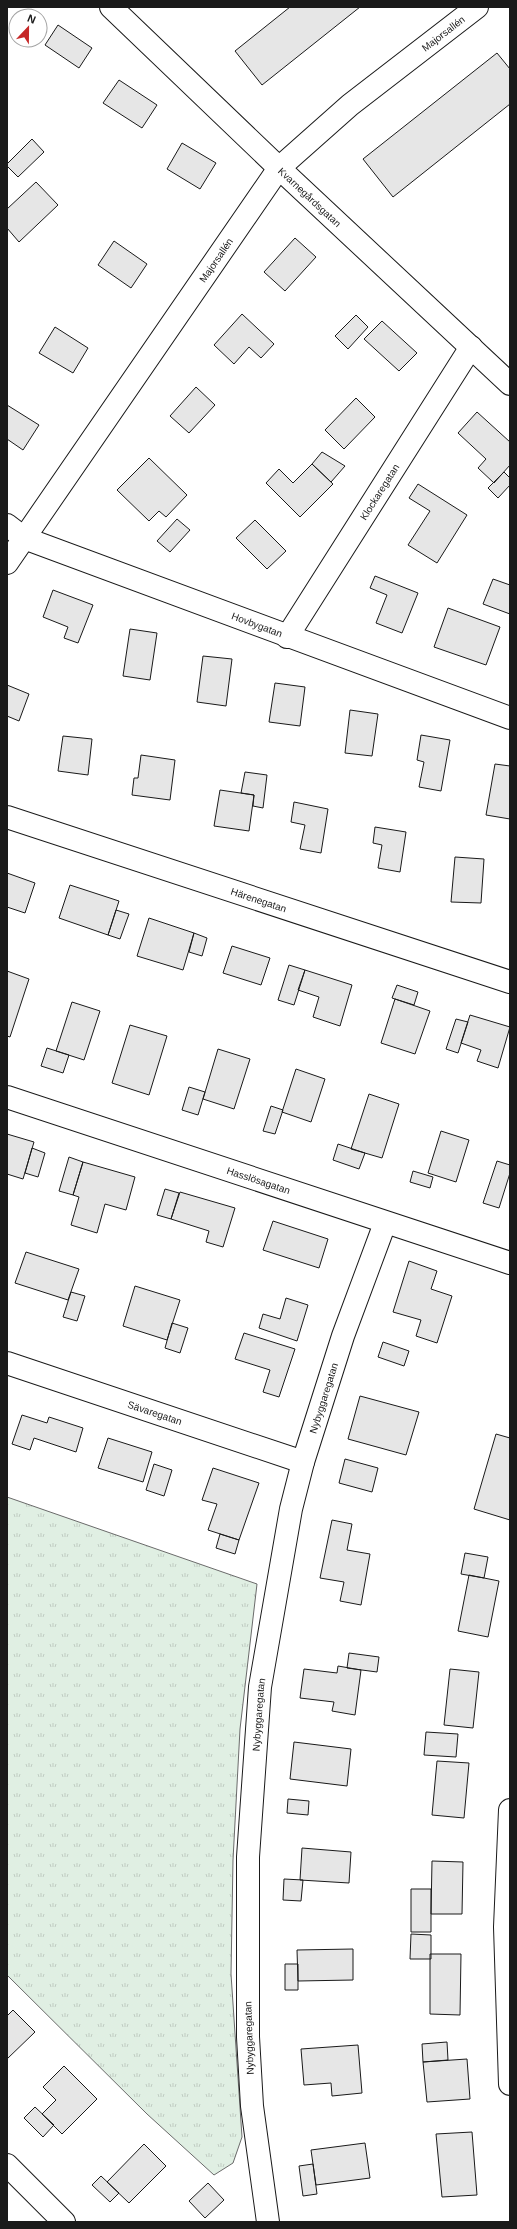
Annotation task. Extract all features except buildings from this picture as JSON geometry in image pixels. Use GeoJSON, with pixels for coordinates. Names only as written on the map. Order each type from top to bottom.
{"type":"FeatureCollection","features":[{"type":"Feature","properties":{"kind":"street","name":"Kvarnegårdsgatan"},"geometry":{"type":"LineString","coordinates":[[111,7],[278,168],[510,384]]}},
{"type":"Feature","properties":{"kind":"street","name":"Majorsallén"},"geometry":{"type":"LineString","coordinates":[[7,563],[15,531],[278,168],[350,105],[478,7]]}},
{"type":"Feature","properties":{"kind":"street","name":"Klockaregatan"},"geometry":{"type":"LineString","coordinates":[[287,637],[471,347]]}},
{"type":"Feature","properties":{"kind":"street","name":"Hovbygatan"},"geometry":{"type":"LineString","coordinates":[[15,531],[287,637],[510,718]]}},
{"type":"Feature","properties":{"kind":"street","name":"Härenegatan"},"geometry":{"type":"LineString","coordinates":[[7,817],[510,982]]}},
{"type":"Feature","properties":{"kind":"street","name":"Hasslösagatan"},"geometry":{"type":"LineString","coordinates":[[7,1097],[510,1263]]}},
{"type":"Feature","properties":{"kind":"street","name":"Nybyggaregatan"},"geometry":{"type":"LineString","coordinates":[[268,2222],[252,2106],[248,2037],[248,1857],[260,1687],[291,1509],[303,1462],[343,1336],[385,1223]]}},
{"type":"Feature","properties":{"kind":"street","name":"Sävaregatan"},"geometry":{"type":"LineString","coordinates":[[7,1363],[303,1462]]}},
{"type":"Feature","properties":{"kind":"street"},"geometry":{"type":"LineString","coordinates":[[510,1810],[505,1927],[510,2084]]}},
{"type":"Feature","properties":{"kind":"street"},"geometry":{"type":"LineString","coordinates":[[7,2165],[64,2222]]}},
{"type":"Feature","properties":{"kind":"green space"},"geometry":{"type":"Polygon","coordinates":[[[7,1497],[257,1584],[240,1729],[233,1860],[231,1974],[242,2137],[233,2163],[214,2175],[147,2114],[7,1975],[7,1497]]]}}]}
